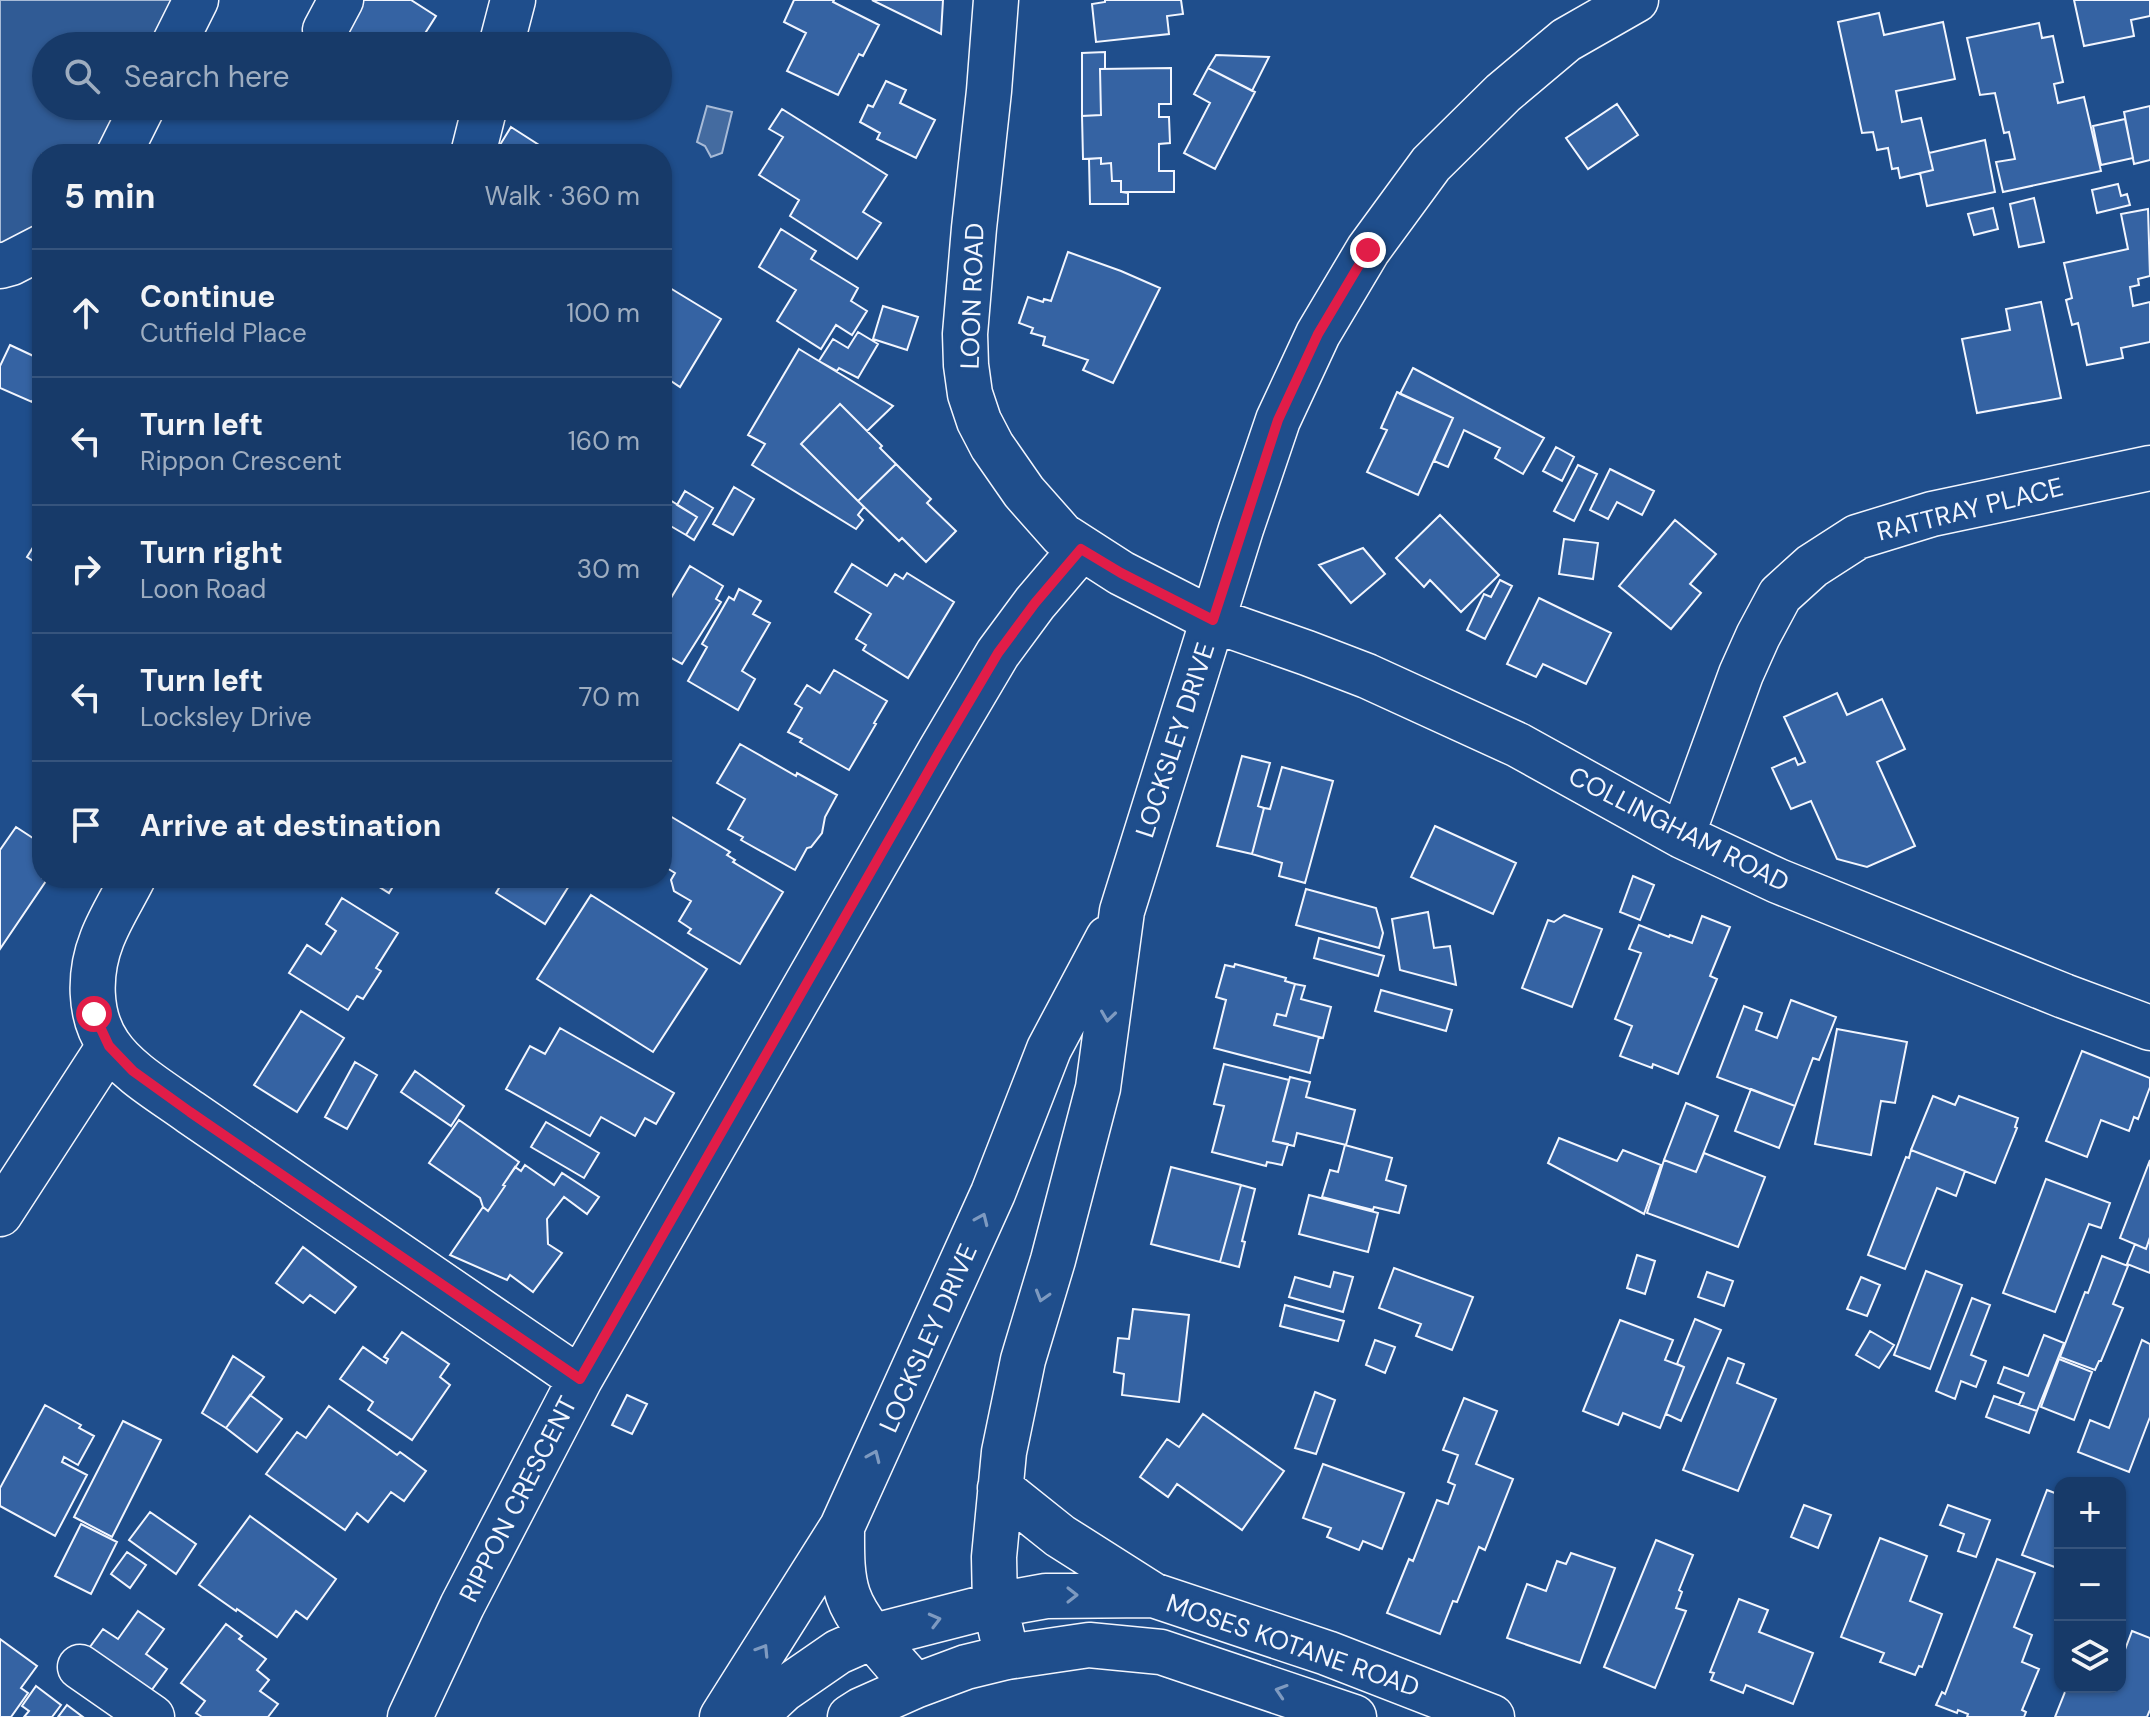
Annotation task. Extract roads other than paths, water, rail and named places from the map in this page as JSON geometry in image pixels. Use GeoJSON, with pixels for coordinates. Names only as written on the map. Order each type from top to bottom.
{"type":"FeatureCollection","features":[{"type":"Feature","properties":{"kind":"street"},"geometry":{"type":"LineString","coordinates":[[180,32],[196,0]]}},
{"type":"Feature","properties":{"kind":"street"},"geometry":{"type":"LineString","coordinates":[[505,32],[513,0]]}},
{"type":"Feature","properties":{"kind":"street","name":"LOON ROAD"},"geometry":{"type":"LineString","coordinates":[[996,0],[965,334],[970,394],[979,421],[992,446],[1024,492],[1062,535],[1121,573],[1213,620]]}},
{"type":"Feature","properties":{"kind":"street","name":"LOCKSLEY DRIVE"},"geometry":{"type":"LineString","coordinates":[[1007,1657],[995,1605],[994,1557],[1004,1452],[1023,1360],[1098,1088],[1122,911],[1278,420],[1318,334],[1368,250],[1431,164],[1503,93],[1566,40],[1636,0]]}},
{"type":"Feature","properties":{"kind":"street"},"geometry":{"type":"LineString","coordinates":[[124,144],[136,120]]}},
{"type":"Feature","properties":{"kind":"street"},"geometry":{"type":"LineString","coordinates":[[476,144],[482,120]]}},
{"type":"Feature","properties":{"kind":"street"},"geometry":{"type":"LineString","coordinates":[[0,266],[32,252]]}},
{"type":"Feature","properties":{"kind":"street","name":"RATTRAY PLACE"},"geometry":{"type":"LineString","coordinates":[[1682,836],[1758,636],[1780,595],[1812,566],[1857,537],[1932,514],[2150,468]]}},
{"type":"Feature","properties":{"kind":"street","name":"RIPPON CRESCENT"},"geometry":{"type":"LineString","coordinates":[[410,1717],[462,1606],[580,1379],[954,726],[998,653],[1081,549]]}},
{"type":"Feature","properties":{"kind":"street","name":"COLLINGHAM ROAD"},"geometry":{"type":"LineString","coordinates":[[1213,620],[1367,676],[1504,739],[1682,836],[1778,881],[2150,1028]]}},
{"type":"Feature","properties":{"kind":"street"},"geometry":{"type":"LineString","coordinates":[[128,888],[101,940],[93,973],[94,1014],[109,1046],[133,1071],[190,1112],[580,1379]]}},
{"type":"Feature","properties":{"kind":"street","name":"LOCKSLEY DRIVE"},"geometry":{"type":"LineString","coordinates":[[915,1686],[856,1614],[848,1594],[842,1560],[842,1527],[993,1193],[1049,1049],[1122,911]]}},
{"type":"Feature","properties":{"kind":"street"},"geometry":{"type":"LineString","coordinates":[[0,1214],[109,1046]]}},
{"type":"Feature","properties":{"kind":"street"},"geometry":{"type":"LineString","coordinates":[[1000,1488],[1060,1536],[1153,1595]]}},
{"type":"Feature","properties":{"kind":"street"},"geometry":{"type":"LineString","coordinates":[[722,1717],[842,1527]]}},
{"type":"Feature","properties":{"kind":"street","name":"MOSES KOTANE ROAD"},"geometry":{"type":"LineString","coordinates":[[874,1636],[995,1605],[1046,1596],[1153,1595],[1327,1653],[1492,1717]]}},
{"type":"Feature","properties":{"kind":"street"},"geometry":{"type":"LineString","coordinates":[[754,1717],[783,1690],[838,1652],[874,1636]]}},
{"type":"Feature","properties":{"kind":"street","name":"MOSES KOTANE ROAD"},"geometry":{"type":"LineString","coordinates":[[915,1686],[966,1667],[1007,1657],[1089,1645],[1161,1652],[1354,1717]]}},
{"type":"Feature","properties":{"kind":"street"},"geometry":{"type":"LineString","coordinates":[[80,1667],[152,1717]]}},
{"type":"Feature","properties":{"kind":"street"},"geometry":{"type":"LineString","coordinates":[[850,1717],[915,1686]]}}]}
